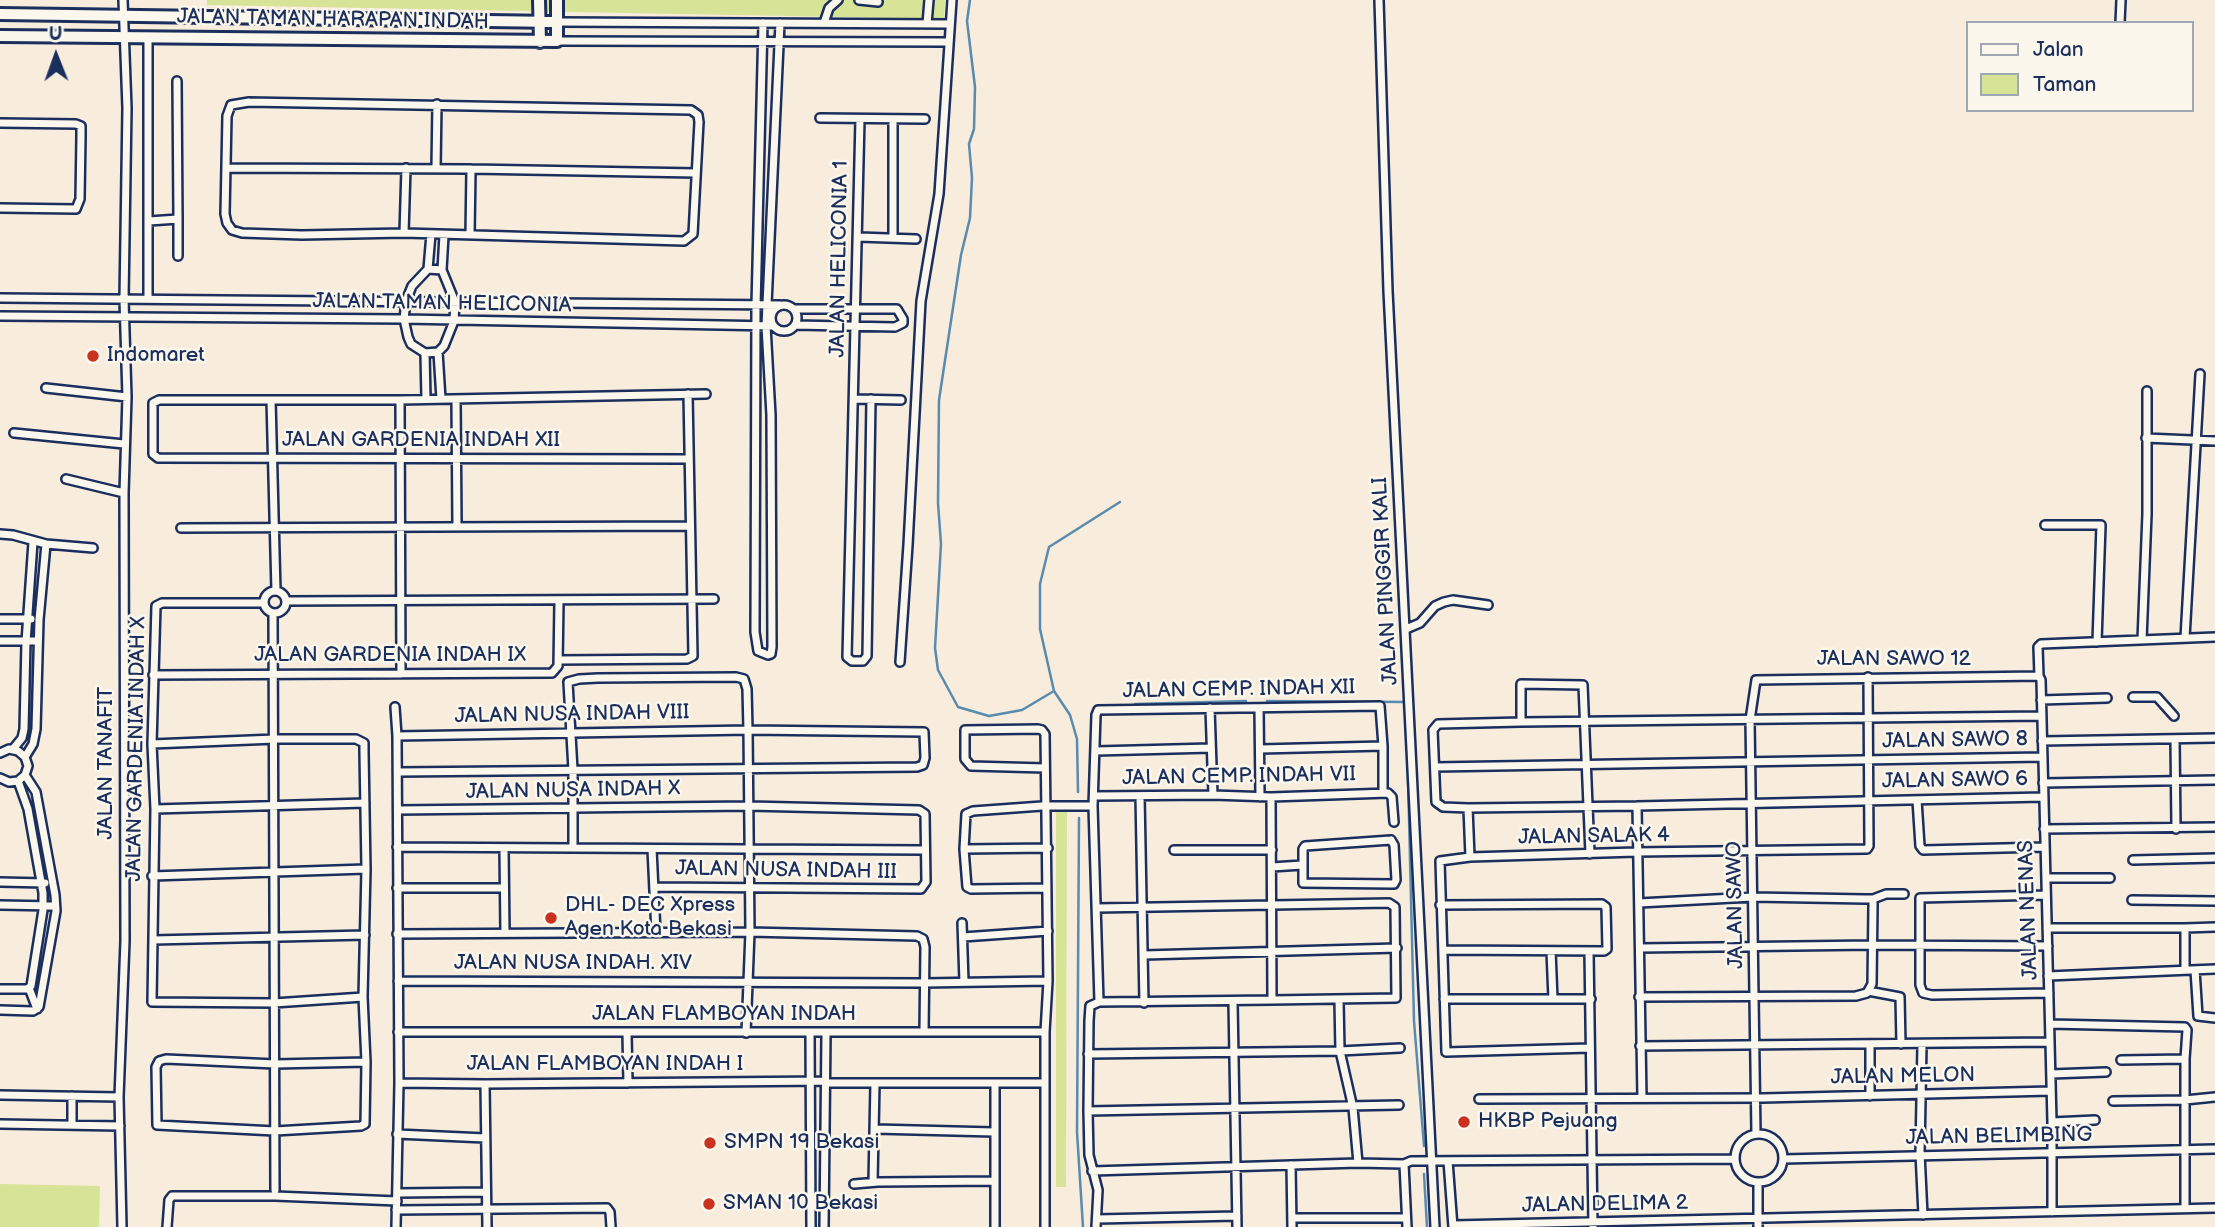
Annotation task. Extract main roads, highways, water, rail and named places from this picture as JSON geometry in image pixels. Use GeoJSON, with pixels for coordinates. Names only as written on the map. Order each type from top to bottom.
{"type":"FeatureCollection","features":[{"type":"Feature","properties":{"kind":"waterway"},"geometry":{"type":"LineString","coordinates":[[970,0],[967,21],[975,87],[974,129],[969,144],[972,178],[970,218],[961,255],[939,400],[938,503],[941,544],[935,648],[938,670],[958,707],[989,716],[1022,710],[1054,691]]}},
{"type":"Feature","properties":{"kind":"waterway"},"geometry":{"type":"LineString","coordinates":[[1078,792],[1077,739],[1070,715],[1054,691],[1040,629],[1040,584],[1049,547],[1120,502]]}},
{"type":"Feature","properties":{"kind":"waterway"},"geometry":{"type":"LineString","coordinates":[[1135,704],[1246,701]]}},
{"type":"Feature","properties":{"kind":"waterway"},"geometry":{"type":"LineString","coordinates":[[1267,701],[1406,702]]}},
{"type":"Feature","properties":{"kind":"waterway"},"geometry":{"type":"LineString","coordinates":[[1407,736],[1414,1021],[1424,1146]]}},
{"type":"Feature","properties":{"kind":"waterway"},"geometry":{"type":"LineString","coordinates":[[1079,818],[1077,1132],[1083,1227]]}},
{"type":"Feature","properties":{"kind":"waterway"},"geometry":{"type":"LineString","coordinates":[[1424,1174],[1427,1227]]}},
{"type":"Feature","properties":{"kind":"place","name":"Indomaret"},"geometry":{"type":"Point","coordinates":[93,356]}},
{"type":"Feature","properties":{"kind":"place","name":"DHL- DEC Xpress Agen Kota Bekasi"},"geometry":{"type":"Point","coordinates":[551,918]}},
{"type":"Feature","properties":{"kind":"place","name":"HKBP Pejuang"},"geometry":{"type":"Point","coordinates":[1464,1122]}},
{"type":"Feature","properties":{"kind":"place","name":"SMPN 19 Bekasi"},"geometry":{"type":"Point","coordinates":[710,1143]}},
{"type":"Feature","properties":{"kind":"place","name":"SMAN 10 Bekasi"},"geometry":{"type":"Point","coordinates":[709,1204]}}]}
